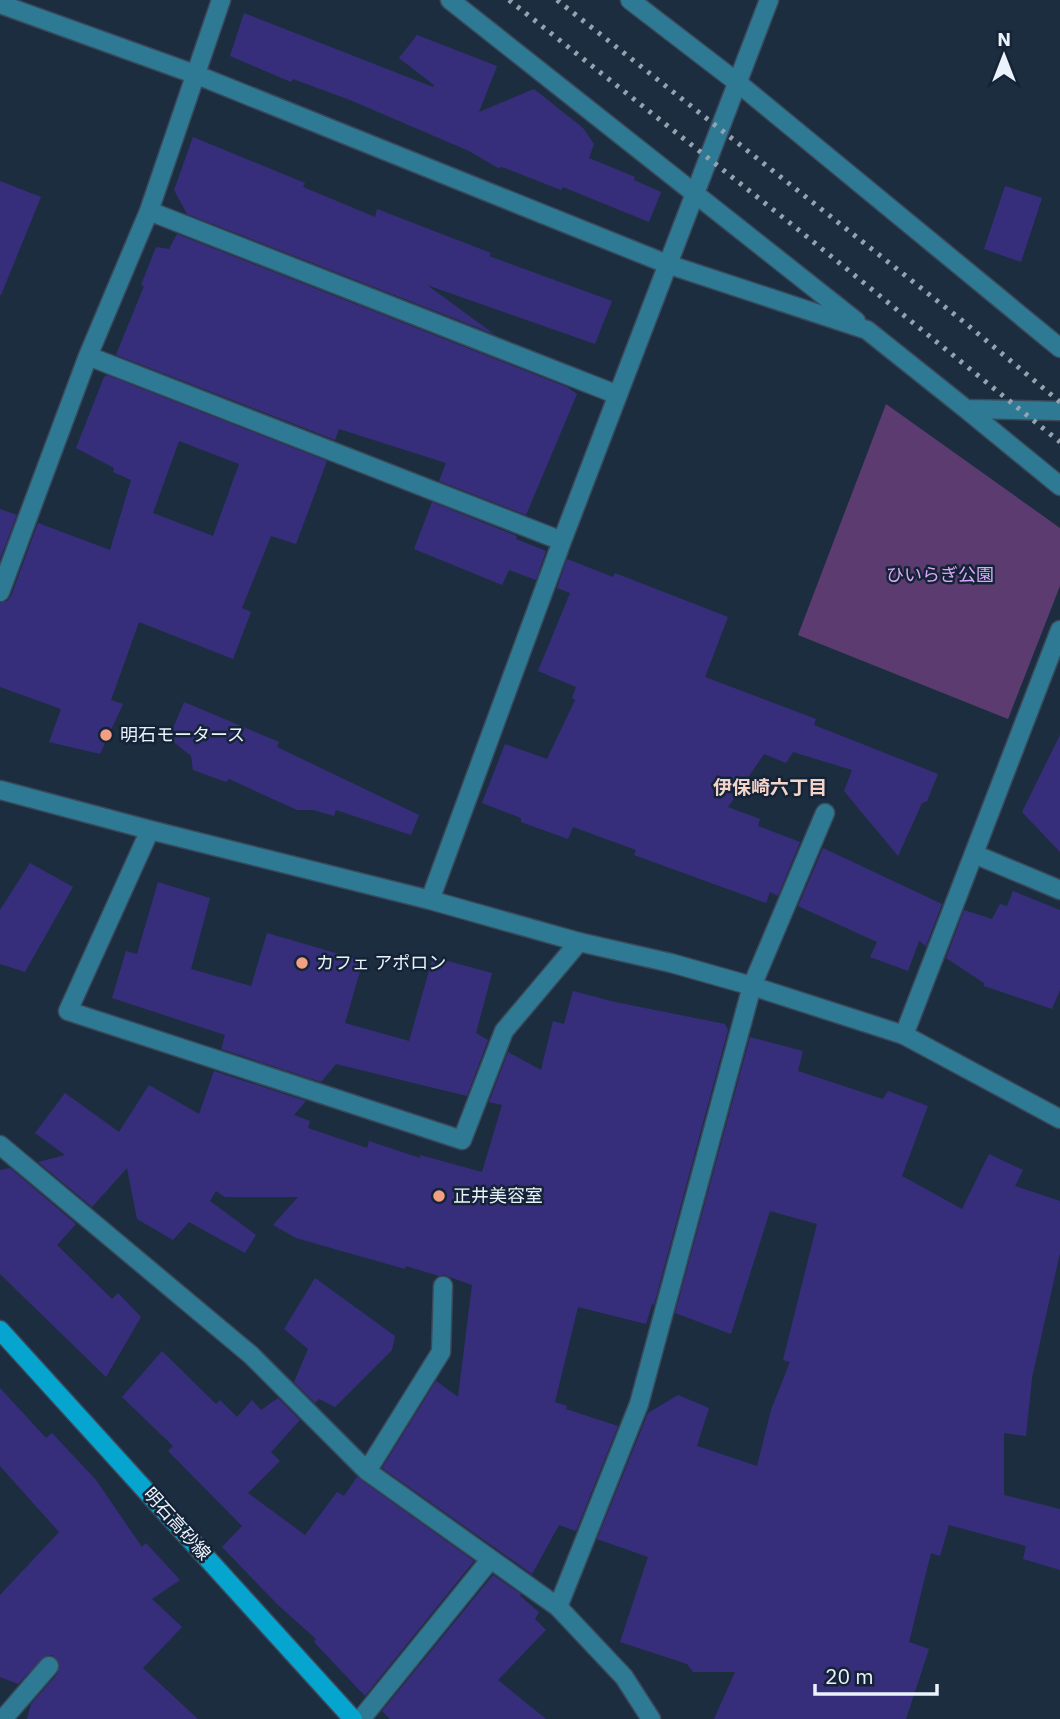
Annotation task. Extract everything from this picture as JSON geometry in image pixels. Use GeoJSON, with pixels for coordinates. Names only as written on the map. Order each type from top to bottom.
{"type":"FeatureCollection","features":[{"type":"Feature","properties":{"kind":"main road","name":"明石高砂線"},"geometry":{"type":"LineString","coordinates":[[0,1330],[353,1719]]}},
{"type":"Feature","properties":{"kind":"street"},"geometry":{"type":"LineString","coordinates":[[0,592],[88,356],[149,211],[221,0]]}},
{"type":"Feature","properties":{"kind":"street"},"geometry":{"type":"LineString","coordinates":[[450,0],[1060,486]]}},
{"type":"Feature","properties":{"kind":"street"},"geometry":{"type":"LineString","coordinates":[[630,0],[738,83],[1060,348]]}},
{"type":"Feature","properties":{"kind":"street"},"geometry":{"type":"LineString","coordinates":[[430,900],[562,541],[769,0]]}},
{"type":"Feature","properties":{"kind":"street"},"geometry":{"type":"LineString","coordinates":[[0,4],[197,75],[667,264],[867,330]]}},
{"type":"Feature","properties":{"kind":"street"},"geometry":{"type":"LineString","coordinates":[[149,211],[618,395]]}},
{"type":"Feature","properties":{"kind":"street"},"geometry":{"type":"LineString","coordinates":[[88,356],[562,541]]}},
{"type":"Feature","properties":{"kind":"street"},"geometry":{"type":"LineString","coordinates":[[966,409],[1060,411]]}},
{"type":"Feature","properties":{"kind":"street"},"geometry":{"type":"LineString","coordinates":[[904,1035],[1060,630]]}},
{"type":"Feature","properties":{"kind":"street"},"geometry":{"type":"LineString","coordinates":[[0,790],[150,831],[430,900],[579,942],[671,962],[752,986],[904,1035],[1060,1119]]}},
{"type":"Feature","properties":{"kind":"street"},"geometry":{"type":"LineString","coordinates":[[558,1607],[639,1404],[752,986],[825,813]]}},
{"type":"Feature","properties":{"kind":"street"},"geometry":{"type":"LineString","coordinates":[[150,831],[68,1011],[462,1140],[504,1031],[579,942]]}},
{"type":"Feature","properties":{"kind":"street"},"geometry":{"type":"LineString","coordinates":[[974,854],[1060,890]]}},
{"type":"Feature","properties":{"kind":"street"},"geometry":{"type":"LineString","coordinates":[[1,1148],[251,1355],[367,1471],[558,1607],[624,1677],[651,1719]]}},
{"type":"Feature","properties":{"kind":"street"},"geometry":{"type":"LineString","coordinates":[[367,1471],[441,1352],[443,1286]]}},
{"type":"Feature","properties":{"kind":"street"},"geometry":{"type":"LineString","coordinates":[[361,1719],[490,1560]]}},
{"type":"Feature","properties":{"kind":"street"},"geometry":{"type":"LineString","coordinates":[[4,1719],[49,1666]]}},
{"type":"Feature","properties":{"kind":"green space","name":"ひいらぎ公園"},"geometry":{"type":"Polygon","coordinates":[[[886,404],[1060,528],[1060,586],[1008,719],[798,635],[886,404]]]}},
{"type":"Feature","properties":{"kind":"building"},"geometry":{"type":"Polygon","coordinates":[[[244,13],[433,87],[434,85],[399,58],[417,35],[497,66],[479,112],[534,89],[583,128],[594,144],[589,158],[635,177],[634,180],[661,192],[649,222],[563,187],[561,190],[502,167],[498,168],[469,151],[350,100],[293,79],[291,82],[230,56],[244,13]]]}},
{"type":"Feature","properties":{"kind":"building"},"geometry":{"type":"Polygon","coordinates":[[[193,137],[305,183],[303,187],[375,217],[377,209],[491,253],[489,256],[612,301],[595,344],[427,285],[494,334],[187,214],[174,190],[193,137]]]}},
{"type":"Feature","properties":{"kind":"building"},"geometry":{"type":"Polygon","coordinates":[[[0,181],[41,197],[1,295],[0,295],[0,181]]]}},
{"type":"Feature","properties":{"kind":"building"},"geometry":{"type":"Polygon","coordinates":[[[1005,186],[1042,198],[1021,262],[984,249],[1005,186]]]}},
{"type":"Feature","properties":{"kind":"building"},"geometry":{"type":"Polygon","coordinates":[[[177,234],[567,387],[577,394],[526,515],[439,481],[446,463],[339,429],[335,440],[116,355],[144,286],[141,285],[156,247],[169,249],[177,234]]]}},
{"type":"Feature","properties":{"kind":"building"},"geometry":{"type":"Polygon","coordinates":[[[107,375],[327,461],[296,544],[271,536],[242,608],[251,612],[233,659],[139,622],[111,700],[123,704],[100,754],[49,742],[61,709],[0,687],[0,603],[11,596],[38,523],[110,550],[131,480],[113,472],[114,468],[76,448],[107,375]],[[179,441],[153,513],[213,536],[239,464],[179,441]]]}},
{"type":"Feature","properties":{"kind":"building"},"geometry":{"type":"Polygon","coordinates":[[[432,502],[517,536],[516,539],[546,551],[536,580],[509,570],[502,585],[414,549],[432,502]]]}},
{"type":"Feature","properties":{"kind":"building"},"geometry":{"type":"Polygon","coordinates":[[[0,509],[17,515],[0,559],[0,509]]]}},
{"type":"Feature","properties":{"kind":"building"},"geometry":{"type":"Polygon","coordinates":[[[567,559],[613,577],[615,573],[728,617],[705,677],[816,719],[814,725],[938,774],[898,856],[844,791],[852,770],[793,752],[786,763],[764,754],[728,807],[760,819],[758,826],[800,842],[778,896],[770,892],[766,903],[634,855],[636,850],[573,827],[568,839],[521,822],[521,818],[482,803],[505,744],[547,759],[575,700],[572,698],[576,687],[538,671],[570,593],[557,588],[567,559]]]}},
{"type":"Feature","properties":{"kind":"building"},"geometry":{"type":"Polygon","coordinates":[[[184,702],[279,742],[277,747],[419,815],[411,835],[336,810],[334,816],[313,810],[297,810],[229,779],[226,782],[193,770],[191,756],[169,738],[184,702]]]}},
{"type":"Feature","properties":{"kind":"building"},"geometry":{"type":"Polygon","coordinates":[[[1060,735],[1060,852],[1022,812],[1060,735]]]}},
{"type":"Feature","properties":{"kind":"building"},"geometry":{"type":"Polygon","coordinates":[[[823,848],[942,904],[926,946],[919,941],[908,971],[870,957],[877,942],[798,906],[823,848]]]}},
{"type":"Feature","properties":{"kind":"building"},"geometry":{"type":"Polygon","coordinates":[[[30,863],[73,887],[25,972],[0,964],[0,910],[30,863]]]}},
{"type":"Feature","properties":{"kind":"building"},"geometry":{"type":"Polygon","coordinates":[[[158,882],[210,898],[191,969],[251,986],[267,933],[363,961],[345,1023],[409,1041],[433,957],[492,973],[476,1033],[488,1040],[467,1096],[336,1064],[321,1082],[221,1049],[225,1035],[112,998],[126,951],[137,954],[158,882]]]}},
{"type":"Feature","properties":{"kind":"building"},"geometry":{"type":"Polygon","coordinates":[[[1013,891],[1060,910],[1060,990],[1052,1009],[984,986],[984,983],[946,958],[964,910],[992,919],[1000,904],[1007,906],[1013,891]]]}},
{"type":"Feature","properties":{"kind":"building"},"geometry":{"type":"Polygon","coordinates":[[[573,991],[725,1024],[728,1030],[654,1305],[652,1304],[646,1324],[578,1307],[555,1402],[567,1406],[566,1409],[618,1426],[576,1531],[559,1525],[532,1574],[382,1468],[436,1381],[458,1397],[472,1285],[444,1275],[439,1276],[406,1266],[405,1269],[296,1238],[273,1225],[298,1197],[225,1197],[216,1191],[210,1201],[256,1235],[245,1253],[189,1222],[173,1240],[137,1219],[127,1168],[92,1207],[38,1162],[65,1155],[35,1133],[65,1093],[119,1132],[149,1085],[199,1114],[214,1071],[306,1101],[294,1115],[310,1121],[308,1128],[367,1148],[369,1141],[420,1158],[420,1155],[482,1172],[502,1105],[489,1102],[508,1052],[541,1070],[553,1021],[564,1024],[573,991]]]}},
{"type":"Feature","properties":{"kind":"building"},"geometry":{"type":"Polygon","coordinates":[[[750,1037],[803,1051],[798,1071],[883,1099],[888,1091],[928,1106],[902,1176],[962,1209],[989,1154],[1023,1170],[1015,1186],[1060,1201],[1060,1253],[1032,1378],[1026,1436],[1004,1433],[1004,1495],[1060,1509],[1060,1570],[1023,1559],[1026,1546],[949,1525],[940,1556],[931,1553],[909,1642],[929,1649],[906,1719],[714,1719],[735,1672],[693,1672],[687,1664],[620,1642],[648,1557],[597,1539],[648,1413],[678,1395],[709,1408],[697,1446],[757,1466],[771,1410],[790,1362],[783,1360],[817,1224],[770,1211],[731,1334],[675,1313],[750,1037]]]}},
{"type":"Feature","properties":{"kind":"building"},"geometry":{"type":"Polygon","coordinates":[[[10,1168],[76,1224],[57,1245],[112,1299],[118,1293],[141,1317],[106,1377],[0,1274],[0,1170],[10,1168]]]}},
{"type":"Feature","properties":{"kind":"building"},"geometry":{"type":"Polygon","coordinates":[[[315,1278],[395,1336],[392,1350],[335,1407],[319,1399],[315,1403],[294,1382],[308,1349],[284,1329],[315,1278]]]}},
{"type":"Feature","properties":{"kind":"building"},"geometry":{"type":"Polygon","coordinates":[[[162,1351],[216,1404],[220,1400],[237,1417],[252,1400],[261,1410],[278,1398],[300,1420],[271,1452],[280,1461],[248,1493],[305,1535],[337,1492],[344,1496],[357,1477],[474,1561],[365,1696],[314,1642],[316,1639],[278,1605],[222,1547],[242,1526],[168,1451],[173,1446],[122,1397],[162,1351]]]}},
{"type":"Feature","properties":{"kind":"building"},"geometry":{"type":"Polygon","coordinates":[[[0,1388],[46,1438],[52,1433],[96,1480],[142,1547],[146,1543],[180,1580],[152,1599],[182,1627],[143,1668],[198,1719],[27,1719],[31,1704],[58,1673],[59,1662],[52,1655],[45,1656],[18,1684],[0,1677],[0,1595],[59,1532],[0,1466],[0,1388]]]}},
{"type":"Feature","properties":{"kind":"building"},"geometry":{"type":"Polygon","coordinates":[[[493,1575],[521,1594],[520,1596],[539,1612],[535,1619],[546,1630],[498,1680],[546,1719],[390,1719],[382,1711],[493,1575]]]}},
{"type":"Feature","properties":{"kind":"railway"},"geometry":{"type":"LineString","coordinates":[[509,0],[1060,442]]}},
{"type":"Feature","properties":{"kind":"railway"},"geometry":{"type":"LineString","coordinates":[[557,0],[964,322],[1060,402]]}},
{"type":"Feature","properties":{"kind":"place","name":"明石モータース"},"geometry":{"type":"Point","coordinates":[106,735]}},
{"type":"Feature","properties":{"kind":"place","name":"カフェ アポロン"},"geometry":{"type":"Point","coordinates":[302,963]}},
{"type":"Feature","properties":{"kind":"place","name":"正井美容室"},"geometry":{"type":"Point","coordinates":[439,1196]}},
{"type":"Feature","properties":{"kind":"district","name":"伊保崎六丁目"},"geometry":{"type":"Point","coordinates":[770,787]}}]}
